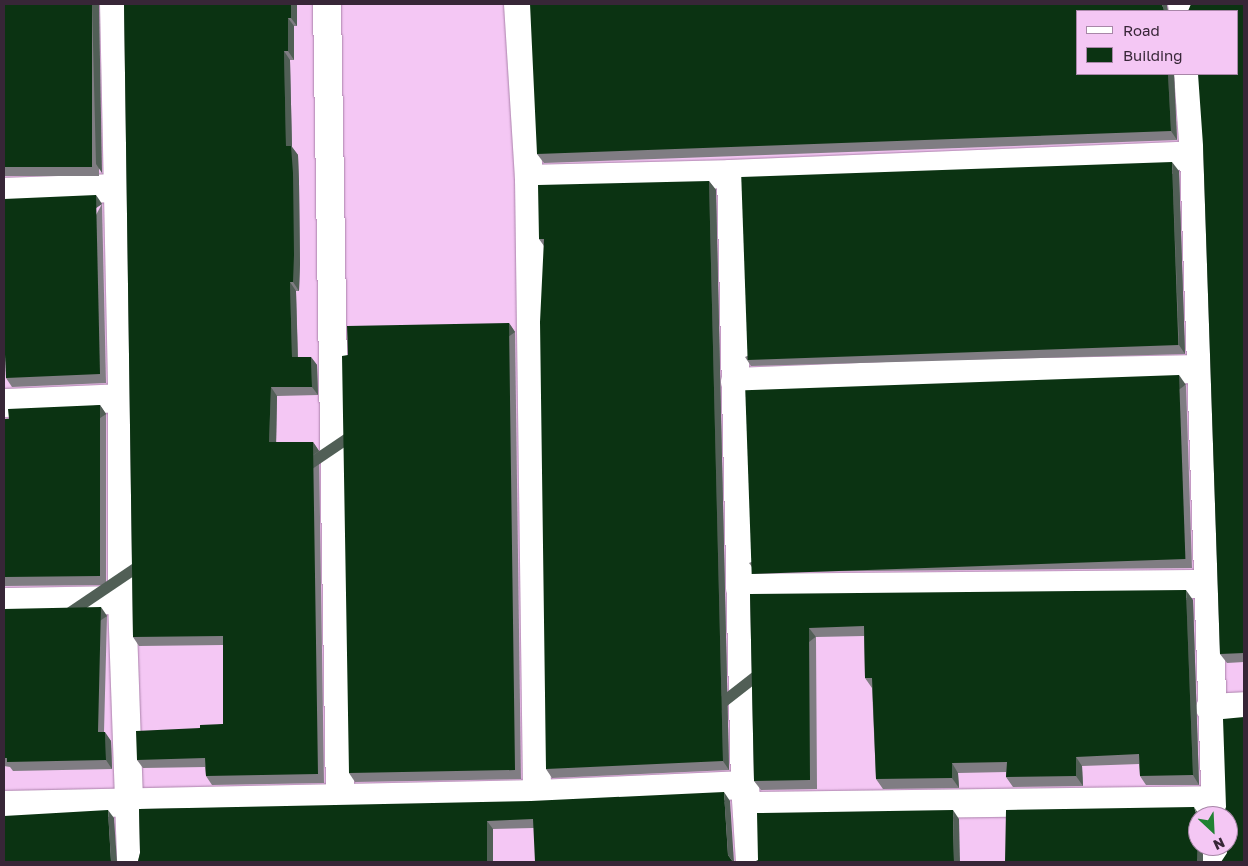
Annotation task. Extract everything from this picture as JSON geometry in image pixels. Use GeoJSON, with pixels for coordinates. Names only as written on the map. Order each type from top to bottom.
{"type":"FeatureCollection","features":[{"type":"Feature","properties":{"kind":"street"},"geometry":{"type":"LineString","coordinates":[[114,4],[116,188],[122,398],[122,600],[131,862]]}},
{"type":"Feature","properties":{"kind":"street"},"geometry":{"type":"LineString","coordinates":[[327,4],[340,796]]}},
{"type":"Feature","properties":{"kind":"street"},"geometry":{"type":"LineString","coordinates":[[518,4],[529,179],[537,794]]}},
{"type":"Feature","properties":{"kind":"street"},"geometry":{"type":"LineString","coordinates":[[1188,75],[1194,156],[1210,708],[1216,806]]}},
{"type":"Feature","properties":{"kind":"street"},"geometry":{"type":"LineString","coordinates":[[529,179],[731,174],[1194,156]]}},
{"type":"Feature","properties":{"kind":"street"},"geometry":{"type":"LineString","coordinates":[[731,174],[740,588],[746,796],[750,862]]}},
{"type":"Feature","properties":{"kind":"street"},"geometry":{"type":"LineString","coordinates":[[4,192],[116,188]]}},
{"type":"Feature","properties":{"kind":"street"},"geometry":{"type":"LineString","coordinates":[[735,382],[937,374],[1200,369]]}},
{"type":"Feature","properties":{"kind":"street"},"geometry":{"type":"LineString","coordinates":[[4,402],[122,398]]}},
{"type":"Feature","properties":{"kind":"street"},"geometry":{"type":"LineString","coordinates":[[740,588],[1207,584]]}},
{"type":"Feature","properties":{"kind":"street"},"geometry":{"type":"LineString","coordinates":[[4,602],[122,600]]}},
{"type":"Feature","properties":{"kind":"street"},"geometry":{"type":"LineString","coordinates":[[1210,708],[1244,706]]}},
{"type":"Feature","properties":{"kind":"street"},"geometry":{"type":"LineString","coordinates":[[4,805],[128,800],[537,794],[746,796],[1188,807]]}},
{"type":"Feature","properties":{"kind":"building"},"geometry":{"type":"Polygon","coordinates":[[[4,4],[92,4],[92,167],[4,167],[4,4]]]}},
{"type":"Feature","properties":{"kind":"building"},"geometry":{"type":"Polygon","coordinates":[[[124,4],[291,4],[291,18],[288,18],[288,51],[284,51],[286,146],[291,146],[293,173],[294,255],[293,282],[290,282],[292,357],[311,357],[312,387],[271,387],[269,442],[313,442],[318,774],[206,776],[205,758],[137,760],[136,731],[200,728],[200,725],[223,724],[223,636],[133,637],[124,4]]]}},
{"type":"Feature","properties":{"kind":"building"},"geometry":{"type":"Polygon","coordinates":[[[530,4],[1162,4],[1164,10],[1076,10],[1076,75],[1168,75],[1171,131],[537,154],[530,4]]]}},
{"type":"Feature","properties":{"kind":"building"},"geometry":{"type":"Polygon","coordinates":[[[1191,4],[1244,4],[1244,653],[1220,654],[1203,145],[1198,75],[1238,75],[1238,10],[1188,10],[1191,4]]]}},
{"type":"Feature","properties":{"kind":"building"},"geometry":{"type":"Polygon","coordinates":[[[1172,162],[1178,345],[748,360],[741,177],[1172,162]]]}},
{"type":"Feature","properties":{"kind":"building"},"geometry":{"type":"Polygon","coordinates":[[[709,181],[723,761],[546,769],[540,322],[544,239],[539,239],[538,185],[709,181]]]}},
{"type":"Feature","properties":{"kind":"building"},"geometry":{"type":"Polygon","coordinates":[[[96,195],[100,374],[6,378],[4,199],[96,195]]]}},
{"type":"Feature","properties":{"kind":"building"},"geometry":{"type":"Polygon","coordinates":[[[509,323],[515,770],[349,773],[342,356],[348,355],[347,326],[509,323]]]}},
{"type":"Feature","properties":{"kind":"building"},"geometry":{"type":"Polygon","coordinates":[[[1179,375],[1185,559],[752,574],[745,390],[1179,375]]]}},
{"type":"Feature","properties":{"kind":"building"},"geometry":{"type":"Polygon","coordinates":[[[100,405],[100,576],[4,577],[4,419],[9,419],[8,409],[100,405]]]}},
{"type":"Feature","properties":{"kind":"building"},"geometry":{"type":"Polygon","coordinates":[[[1186,590],[1193,775],[1140,776],[1139,754],[1076,757],[1076,776],[1006,777],[1007,762],[952,763],[952,778],[876,779],[872,678],[865,678],[864,626],[809,628],[810,780],[754,781],[750,594],[1186,590]]]}},
{"type":"Feature","properties":{"kind":"building"},"geometry":{"type":"Polygon","coordinates":[[[101,607],[98,732],[105,732],[106,760],[7,762],[7,758],[4,758],[4,609],[101,607]]]}},
{"type":"Feature","properties":{"kind":"building"},"geometry":{"type":"Polygon","coordinates":[[[1244,717],[1244,862],[1221,862],[1225,856],[1238,856],[1238,806],[1226,806],[1223,719],[1244,717]]]}},
{"type":"Feature","properties":{"kind":"building"},"geometry":{"type":"Polygon","coordinates":[[[724,792],[728,855],[733,862],[535,862],[533,819],[487,821],[487,862],[136,862],[140,853],[139,809],[531,801],[724,792]]]}},
{"type":"Feature","properties":{"kind":"building"},"geometry":{"type":"Polygon","coordinates":[[[1188,807],[1188,856],[1197,856],[1197,861],[1199,862],[1005,862],[1006,810],[1188,807]]]}},
{"type":"Feature","properties":{"kind":"building"},"geometry":{"type":"Polygon","coordinates":[[[108,810],[111,861],[114,862],[4,862],[4,816],[108,810]]]}},
{"type":"Feature","properties":{"kind":"building"},"geometry":{"type":"Polygon","coordinates":[[[953,810],[954,862],[754,862],[758,860],[757,813],[953,810]]]}}]}
